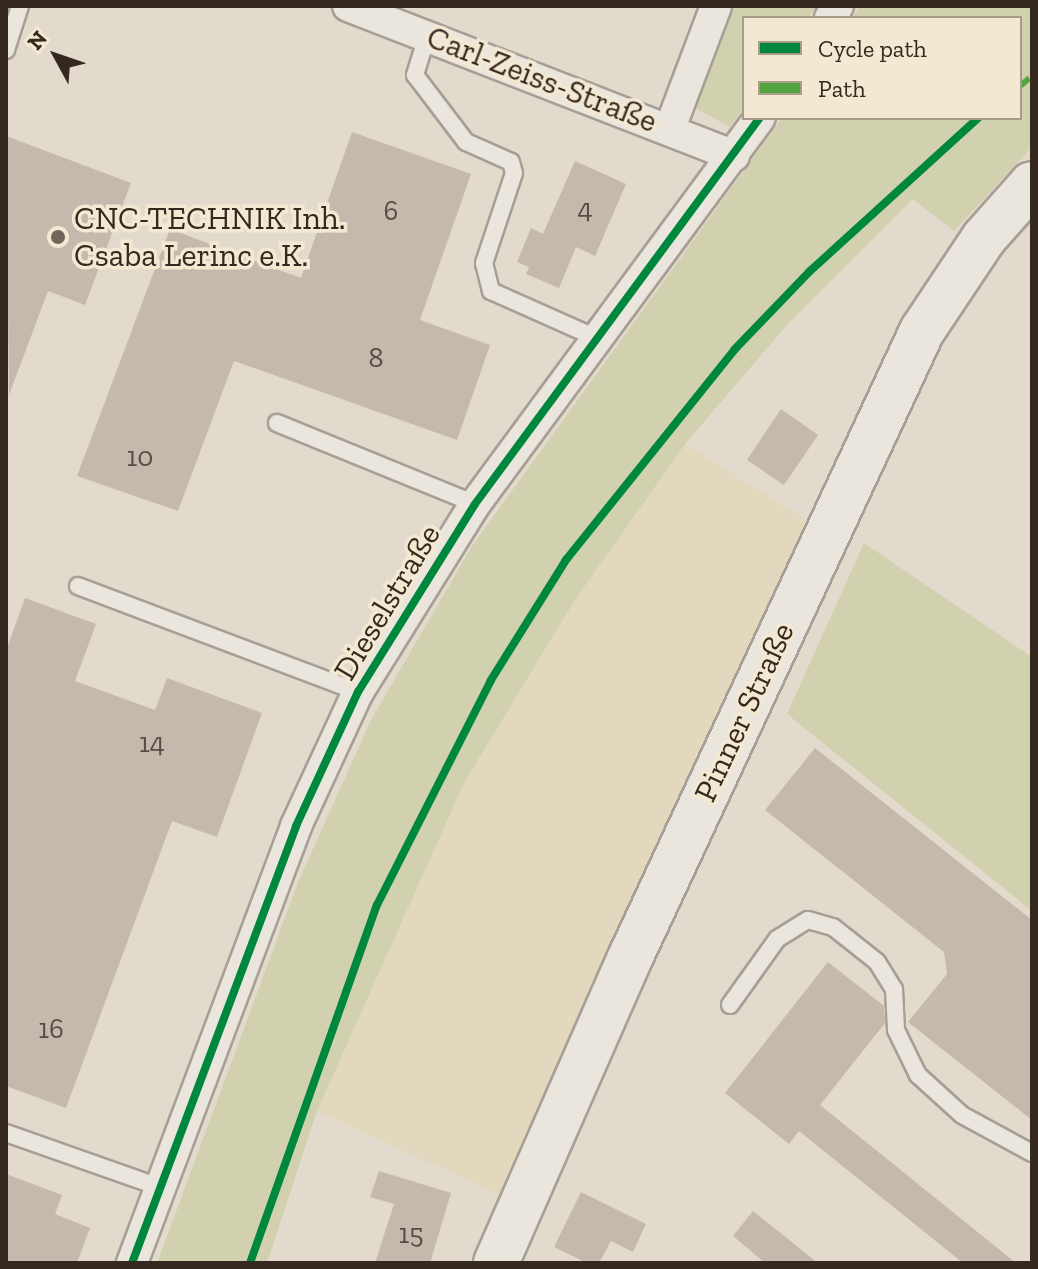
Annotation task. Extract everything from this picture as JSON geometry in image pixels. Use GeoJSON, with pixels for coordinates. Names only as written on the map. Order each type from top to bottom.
{"type":"FeatureCollection","features":[{"type":"Feature","properties":{"kind":"street","name":"Carl-Zeiss-Straße"},"geometry":{"type":"LineString","coordinates":[[348,6],[670,128],[734,156]]}},
{"type":"Feature","properties":{"kind":"street"},"geometry":{"type":"LineString","coordinates":[[670,128],[716,6]]}},
{"type":"Feature","properties":{"kind":"street","name":"Dieselstraße"},"geometry":{"type":"LineString","coordinates":[[132,1263],[296,826],[358,692],[475,504],[759,120]]}},
{"type":"Feature","properties":{"kind":"street","name":"Pinner Straße"},"geometry":{"type":"LineString","coordinates":[[496,1263],[630,958],[922,331],[984,238],[1032,184]]}},
{"type":"Feature","properties":{"kind":"lane"},"geometry":{"type":"LineString","coordinates":[[6,50],[20,6]]}},
{"type":"Feature","properties":{"kind":"lane"},"geometry":{"type":"LineString","coordinates":[[427,36],[415,75],[466,142],[511,162],[514,173],[484,263],[491,291],[599,339]]}},
{"type":"Feature","properties":{"kind":"lane"},"geometry":{"type":"LineString","coordinates":[[277,423],[475,504]]}},
{"type":"Feature","properties":{"kind":"lane"},"geometry":{"type":"LineString","coordinates":[[78,586],[358,692]]}},
{"type":"Feature","properties":{"kind":"lane"},"geometry":{"type":"LineString","coordinates":[[730,1005],[777,939],[808,920],[833,927],[877,962],[894,989],[896,1030],[918,1075],[962,1115],[1032,1153]]}},
{"type":"Feature","properties":{"kind":"lane"},"geometry":{"type":"LineString","coordinates":[[6,1133],[162,1188]]}},
{"type":"Feature","properties":{"kind":"shaded area"},"geometry":{"type":"Polygon","coordinates":[[[685,444],[806,520],[500,1195],[317,1111],[465,781],[575,600],[685,444]]]}},
{"type":"Feature","properties":{"kind":"green space"},"geometry":{"type":"Polygon","coordinates":[[[729,6],[817,6],[810,16],[742,16],[742,110],[730,127],[689,105],[729,6]]]}},
{"type":"Feature","properties":{"kind":"green space"},"geometry":{"type":"Polygon","coordinates":[[[860,6],[1032,6],[1032,147],[954,231],[913,199],[786,326],[685,444],[575,600],[465,781],[317,1111],[267,1263],[157,1263],[299,880],[371,720],[472,546],[781,120],[1022,120],[1022,16],[853,16],[860,6]]]}},
{"type":"Feature","properties":{"kind":"green space"},"geometry":{"type":"Polygon","coordinates":[[[864,543],[1032,657],[1032,911],[787,714],[864,543]]]}},
{"type":"Feature","properties":{"kind":"building"},"geometry":{"type":"Polygon","coordinates":[[[352,132],[471,174],[420,320],[490,345],[457,440],[234,361],[178,511],[77,476],[170,229],[301,278],[352,132]]]}},
{"type":"Feature","properties":{"kind":"building","name":"CNC-TECHNIK Inh. Csaba Lerinc e.K."},"geometry":{"type":"Polygon","coordinates":[[[6,136],[131,183],[85,305],[48,291],[9,395],[6,136]]]}},
{"type":"Feature","properties":{"kind":"building"},"geometry":{"type":"Polygon","coordinates":[[[575,161],[626,184],[595,256],[576,247],[559,288],[526,274],[529,267],[517,262],[531,228],[543,234],[575,161]]]}},
{"type":"Feature","properties":{"kind":"building"},"geometry":{"type":"Polygon","coordinates":[[[781,409],[818,435],[784,485],[747,460],[781,409]]]}},
{"type":"Feature","properties":{"kind":"building"},"geometry":{"type":"Polygon","coordinates":[[[25,598],[96,624],[75,681],[155,710],[167,678],[262,713],[217,837],[172,821],[66,1108],[6,1086],[6,651],[25,598]]]}},
{"type":"Feature","properties":{"kind":"building"},"geometry":{"type":"Polygon","coordinates":[[[815,748],[1032,920],[1032,1120],[908,1022],[947,974],[944,952],[765,810],[815,748]]]}},
{"type":"Feature","properties":{"kind":"building"},"geometry":{"type":"Polygon","coordinates":[[[828,962],[884,1006],[885,1023],[820,1105],[1016,1263],[963,1263],[799,1131],[789,1144],[725,1093],[828,962]]]}},
{"type":"Feature","properties":{"kind":"building"},"geometry":{"type":"Polygon","coordinates":[[[379,1171],[451,1193],[430,1263],[375,1263],[394,1204],[370,1197],[379,1171]]]}},
{"type":"Feature","properties":{"kind":"building"},"geometry":{"type":"Polygon","coordinates":[[[6,1174],[62,1195],[55,1214],[90,1228],[77,1263],[6,1263],[6,1174]]]}},
{"type":"Feature","properties":{"kind":"building"},"geometry":{"type":"Polygon","coordinates":[[[581,1192],[646,1224],[633,1252],[611,1241],[599,1263],[587,1263],[554,1247],[581,1192]]]}},
{"type":"Feature","properties":{"kind":"building"},"geometry":{"type":"Polygon","coordinates":[[[753,1211],[818,1263],[765,1263],[733,1236],[753,1211]]]}},
{"type":"Feature","properties":{"kind":"marked path"},"geometry":{"type":"LineString","coordinates":[[1022,84],[1032,76]]}},
{"type":"Feature","properties":{"kind":"cycle path"},"geometry":{"type":"LineString","coordinates":[[132,1263],[296,826],[358,692],[475,504],[759,120]]}},
{"type":"Feature","properties":{"kind":"cycle path"},"geometry":{"type":"LineString","coordinates":[[250,1263],[377,905],[491,680],[566,560],[735,349],[810,271],[976,120]]}},
{"type":"Feature","properties":{"kind":"place","name":"CNC-TECHNIK Inh. Csaba Lerinc e.K."},"geometry":{"type":"Point","coordinates":[58,237]}}]}
